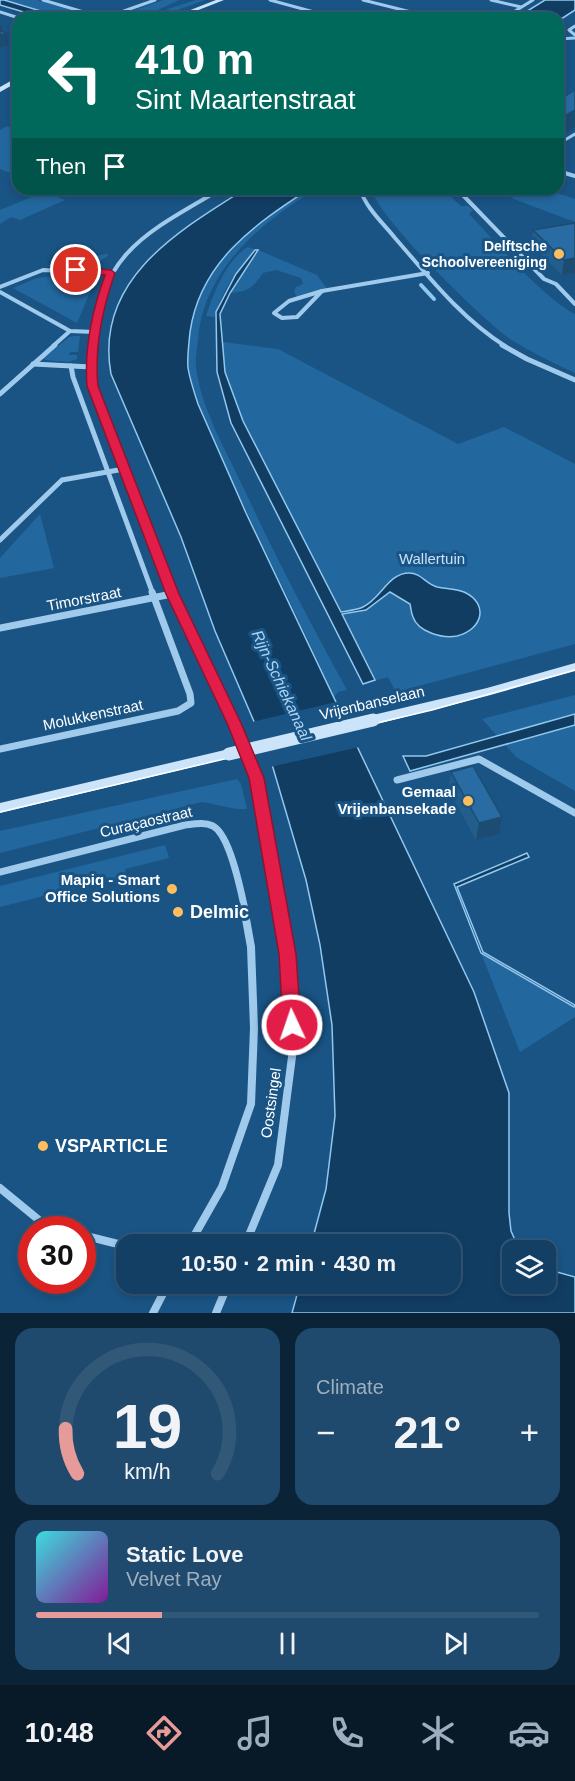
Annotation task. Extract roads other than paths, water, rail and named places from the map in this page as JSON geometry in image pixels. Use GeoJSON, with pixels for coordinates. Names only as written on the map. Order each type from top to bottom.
{"type":"FeatureCollection","features":[{"type":"Feature","properties":{"kind":"main road"},"geometry":{"type":"LineString","coordinates":[[187,12],[221,0]]}},
{"type":"Feature","properties":{"kind":"main road"},"geometry":{"type":"LineString","coordinates":[[0,90],[12,82]]}},
{"type":"Feature","properties":{"kind":"main road","name":"Vrijenbanselaan"},"geometry":{"type":"LineString","coordinates":[[0,808],[373,720],[487,692],[575,667]]}},
{"type":"Feature","properties":{"kind":"street"},"geometry":{"type":"LineString","coordinates":[[46,0],[85,12]]}},
{"type":"Feature","properties":{"kind":"street"},"geometry":{"type":"LineString","coordinates":[[121,12],[155,0]]}},
{"type":"Feature","properties":{"kind":"street"},"geometry":{"type":"LineString","coordinates":[[270,0],[314,12]]}},
{"type":"Feature","properties":{"kind":"street"},"geometry":{"type":"LineString","coordinates":[[363,0],[411,12]]}},
{"type":"Feature","properties":{"kind":"street"},"geometry":{"type":"LineString","coordinates":[[491,0],[521,7]]}},
{"type":"Feature","properties":{"kind":"street"},"geometry":{"type":"LineString","coordinates":[[513,12],[533,0]]}},
{"type":"Feature","properties":{"kind":"street"},"geometry":{"type":"LineString","coordinates":[[575,26],[569,30],[575,37]]}},
{"type":"Feature","properties":{"kind":"street","name":"Oostsingel"},"geometry":{"type":"LineString","coordinates":[[212,195],[154,230],[128,252],[111,273],[101,300],[94,332],[91,367],[93,386],[172,594],[234,723],[256,778],[288,954],[293,1049],[278,1165],[249,1234]]}},
{"type":"Feature","properties":{"kind":"street"},"geometry":{"type":"LineString","coordinates":[[362,195],[374,213],[474,323],[500,343],[528,360],[575,380]]}},
{"type":"Feature","properties":{"kind":"street"},"geometry":{"type":"LineString","coordinates":[[463,195],[544,279],[556,284],[575,304]]}},
{"type":"Feature","properties":{"kind":"street"},"geometry":{"type":"LineString","coordinates":[[0,289],[43,270],[111,273]]}},
{"type":"Feature","properties":{"kind":"street"},"geometry":{"type":"LineString","coordinates":[[322,291],[314,298],[313,305],[295,317],[285,318],[274,313],[276,309],[294,299],[322,291],[428,273]]}},
{"type":"Feature","properties":{"kind":"street"},"geometry":{"type":"LineString","coordinates":[[0,289],[70,331],[94,332]]}},
{"type":"Feature","properties":{"kind":"street"},"geometry":{"type":"LineString","coordinates":[[0,394],[70,331]]}},
{"type":"Feature","properties":{"kind":"street"},"geometry":{"type":"LineString","coordinates":[[33,364],[91,367]]}},
{"type":"Feature","properties":{"kind":"street"},"geometry":{"type":"LineString","coordinates":[[71,366],[153,598]]}},
{"type":"Feature","properties":{"kind":"street"},"geometry":{"type":"LineString","coordinates":[[0,540],[62,480],[124,469]]}},
{"type":"Feature","properties":{"kind":"street","name":"Timorstraat"},"geometry":{"type":"LineString","coordinates":[[0,628],[172,594]]}},
{"type":"Feature","properties":{"kind":"street","name":"Molukkenstraat"},"geometry":{"type":"LineString","coordinates":[[0,749],[178,711],[191,703],[190,694],[153,598]]}},
{"type":"Feature","properties":{"kind":"street"},"geometry":{"type":"LineString","coordinates":[[397,780],[479,759],[575,813]]}},
{"type":"Feature","properties":{"kind":"street","name":"Curaçaostraat"},"geometry":{"type":"LineString","coordinates":[[0,872],[185,825],[202,823],[215,827],[227,843],[244,906]]}},
{"type":"Feature","properties":{"kind":"street","name":"Oostsingel"},"geometry":{"type":"LineString","coordinates":[[195,1234],[222,1187],[251,1104],[254,1028],[250,947],[244,906]]}},
{"type":"Feature","properties":{"kind":"street"},"geometry":{"type":"LineString","coordinates":[[0,1188],[33,1216]]}},
{"type":"Feature","properties":{"kind":"street"},"geometry":{"type":"LineString","coordinates":[[96,1238],[116,1244]]}},
{"type":"Feature","properties":{"kind":"street"},"geometry":{"type":"LineString","coordinates":[[153,1313],[163,1294]]}},
{"type":"Feature","properties":{"kind":"street"},"geometry":{"type":"LineString","coordinates":[[216,1313],[224,1294]]}},
{"type":"Feature","properties":{"kind":"water"},"geometry":{"type":"Polygon","coordinates":[[[0,0],[4,0],[44,12],[24,12],[0,5],[0,0]]]}},
{"type":"Feature","properties":{"kind":"water"},"geometry":{"type":"Polygon","coordinates":[[[545,0],[575,0],[575,10],[564,17],[564,12],[526,12],[545,0]]]}},
{"type":"Feature","properties":{"kind":"water","name":"Rijn-Schiekanaal"},"geometry":{"type":"Polygon","coordinates":[[[236,195],[300,195],[269,217],[233,248],[205,285],[196,307],[190,332],[188,364],[192,386],[246,513],[474,992],[509,1093],[509,1213],[511,1231],[515,1240],[502,1240],[502,1294],[556,1294],[556,1272],[575,1277],[575,1313],[292,1313],[297,1294],[461,1294],[461,1234],[314,1234],[326,1189],[335,1116],[332,1025],[320,945],[306,880],[271,761],[215,631],[181,537],[111,374],[109,341],[115,312],[128,286],[146,263],[168,242],[236,195]]]}},
{"type":"Feature","properties":{"kind":"water"},"geometry":{"type":"Polygon","coordinates":[[[255,250],[258,250],[230,293],[220,314],[225,372],[243,421],[341,612],[363,607],[395,577],[409,573],[437,587],[464,592],[472,597],[480,610],[477,623],[472,628],[466,633],[451,637],[438,635],[420,627],[413,617],[410,604],[390,592],[366,610],[342,614],[375,680],[363,684],[231,423],[217,372],[216,312],[236,274],[255,250]]]}},
{"type":"Feature","properties":{"kind":"water"},"geometry":{"type":"Polygon","coordinates":[[[575,714],[575,725],[410,771],[403,756],[426,756],[575,714]]]}},
{"type":"Feature","properties":{"kind":"water"},"geometry":{"type":"Polygon","coordinates":[[[527,853],[529,857],[457,887],[483,952],[575,1005],[574,1007],[481,953],[454,884],[527,853]]]}},
{"type":"Feature","properties":{"kind":"waterway"},"geometry":{"type":"LineString","coordinates":[[421,285],[434,299]]}},
{"type":"Feature","properties":{"kind":"tram line"},"geometry":{"type":"LineString","coordinates":[[0,812],[432,710],[575,670]]}},
{"type":"Feature","properties":{"kind":"place","name":"Delftsche Schoolvereeniging"},"geometry":{"type":"Point","coordinates":[559,254]}},
{"type":"Feature","properties":{"kind":"place","name":"Gemaal Vrijenbansekade"},"geometry":{"type":"Point","coordinates":[468,801]}},
{"type":"Feature","properties":{"kind":"place","name":"Mapiq - Smart Office Solutions"},"geometry":{"type":"Point","coordinates":[172,889]}},
{"type":"Feature","properties":{"kind":"place","name":"Delmic"},"geometry":{"type":"Point","coordinates":[178,912]}},
{"type":"Feature","properties":{"kind":"place","name":"VSPARTICLE"},"geometry":{"type":"Point","coordinates":[43,1146]}},
{"type":"Feature","properties":{"kind":"park label","name":"Wallertuin"},"geometry":{"type":"Point","coordinates":[432,559]}}]}
